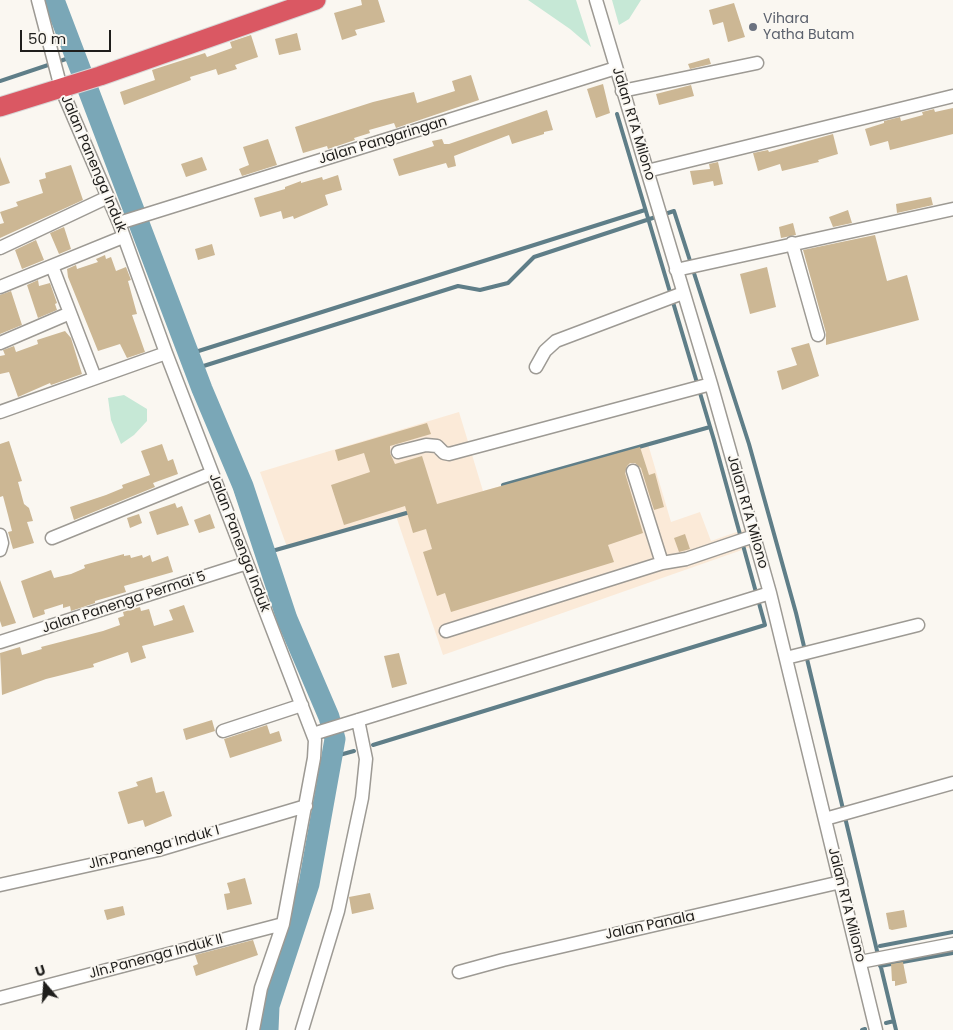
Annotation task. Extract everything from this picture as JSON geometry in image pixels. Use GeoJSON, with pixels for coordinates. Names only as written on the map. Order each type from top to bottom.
{"type":"FeatureCollection","features":[{"type":"Feature","properties":{"kind":"highway"},"geometry":{"type":"LineString","coordinates":[[0,107],[100,76],[316,0]]}},
{"type":"Feature","properties":{"kind":"street","name":"Jalan Panenga Induk"},"geometry":{"type":"LineString","coordinates":[[38,0],[65,87],[108,197],[123,222],[123,237],[166,353],[302,705],[317,732],[306,806],[283,924],[261,988],[253,1030]]}},
{"type":"Feature","properties":{"kind":"street","name":"Jalan RTA Milono"},"geometry":{"type":"LineString","coordinates":[[596,0],[683,293],[702,386],[745,539],[770,593],[876,1030]]}},
{"type":"Feature","properties":{"kind":"street"},"geometry":{"type":"LineString","coordinates":[[622,91],[757,63]]}},
{"type":"Feature","properties":{"kind":"street","name":"Jalan Pangaringan"},"geometry":{"type":"LineString","coordinates":[[123,222],[616,68]]}},
{"type":"Feature","properties":{"kind":"street"},"geometry":{"type":"LineString","coordinates":[[647,171],[953,96]]}},
{"type":"Feature","properties":{"kind":"street"},"geometry":{"type":"LineString","coordinates":[[0,248],[108,197]]}},
{"type":"Feature","properties":{"kind":"street"},"geometry":{"type":"LineString","coordinates":[[676,270],[953,209]]}},
{"type":"Feature","properties":{"kind":"street"},"geometry":{"type":"LineString","coordinates":[[0,286],[123,237]]}},
{"type":"Feature","properties":{"kind":"street"},"geometry":{"type":"LineString","coordinates":[[792,243],[818,335]]}},
{"type":"Feature","properties":{"kind":"street"},"geometry":{"type":"LineString","coordinates":[[52,266],[95,378]]}},
{"type":"Feature","properties":{"kind":"street"},"geometry":{"type":"LineString","coordinates":[[536,368],[546,351],[556,341],[683,293]]}},
{"type":"Feature","properties":{"kind":"street"},"geometry":{"type":"LineString","coordinates":[[0,343],[70,313]]}},
{"type":"Feature","properties":{"kind":"street"},"geometry":{"type":"LineString","coordinates":[[0,412],[166,353]]}},
{"type":"Feature","properties":{"kind":"street"},"geometry":{"type":"LineString","coordinates":[[398,452],[426,445],[437,446],[444,453],[449,454],[702,386]]}},
{"type":"Feature","properties":{"kind":"street"},"geometry":{"type":"LineString","coordinates":[[633,471],[662,562]]}},
{"type":"Feature","properties":{"kind":"street"},"geometry":{"type":"LineString","coordinates":[[52,538],[212,472]]}},
{"type":"Feature","properties":{"kind":"street"},"geometry":{"type":"LineString","coordinates":[[0,535],[2,543],[0,550]]}},
{"type":"Feature","properties":{"kind":"street"},"geometry":{"type":"LineString","coordinates":[[446,631],[662,562],[686,559],[745,539]]}},
{"type":"Feature","properties":{"kind":"street","name":"Jalan Panenga Permai 5"},"geometry":{"type":"LineString","coordinates":[[0,642],[247,563]]}},
{"type":"Feature","properties":{"kind":"street"},"geometry":{"type":"LineString","coordinates":[[317,732],[770,593]]}},
{"type":"Feature","properties":{"kind":"street"},"geometry":{"type":"LineString","coordinates":[[786,658],[918,626]]}},
{"type":"Feature","properties":{"kind":"street"},"geometry":{"type":"LineString","coordinates":[[222,730],[302,705]]}},
{"type":"Feature","properties":{"kind":"street"},"geometry":{"type":"LineString","coordinates":[[302,1030],[338,910],[362,798],[366,759],[358,720]]}},
{"type":"Feature","properties":{"kind":"street"},"geometry":{"type":"LineString","coordinates":[[825,819],[953,783]]}},
{"type":"Feature","properties":{"kind":"street","name":"Jln.Panenga Induk I"},"geometry":{"type":"LineString","coordinates":[[0,885],[158,850],[306,806]]}},
{"type":"Feature","properties":{"kind":"street","name":"Jalan Panala"},"geometry":{"type":"LineString","coordinates":[[459,972],[503,960],[841,882]]}},
{"type":"Feature","properties":{"kind":"street","name":"Jln.Panenga Induk II"},"geometry":{"type":"LineString","coordinates":[[0,998],[283,924]]}},
{"type":"Feature","properties":{"kind":"street"},"geometry":{"type":"LineString","coordinates":[[860,962],[953,944]]}},
{"type":"Feature","properties":{"kind":"shaded area"},"geometry":{"type":"Polygon","coordinates":[[[459,412],[483,491],[648,444],[671,522],[700,512],[711,541],[751,527],[756,545],[443,655],[396,516],[287,547],[260,472],[459,412]]]}},
{"type":"Feature","properties":{"kind":"green space"},"geometry":{"type":"Polygon","coordinates":[[[528,0],[576,0],[591,47],[570,29],[528,0]]]}},
{"type":"Feature","properties":{"kind":"green space"},"geometry":{"type":"Polygon","coordinates":[[[612,0],[641,0],[629,19],[619,25],[612,0]]]}},
{"type":"Feature","properties":{"kind":"green space"},"geometry":{"type":"Polygon","coordinates":[[[124,395],[147,409],[147,421],[134,435],[121,444],[111,420],[108,398],[124,395]]]}},
{"type":"Feature","properties":{"kind":"building"},"geometry":{"type":"Polygon","coordinates":[[[361,0],[378,0],[385,22],[355,30],[357,35],[342,40],[334,13],[362,5],[361,0]]]}},
{"type":"Feature","properties":{"kind":"building"},"geometry":{"type":"Polygon","coordinates":[[[734,3],[745,37],[728,42],[723,22],[713,25],[709,10],[734,3]]]}},
{"type":"Feature","properties":{"kind":"building"},"geometry":{"type":"Polygon","coordinates":[[[297,33],[301,50],[279,55],[275,39],[297,33]]]}},
{"type":"Feature","properties":{"kind":"building"},"geometry":{"type":"Polygon","coordinates":[[[251,35],[258,57],[235,65],[237,69],[218,75],[216,69],[190,77],[191,80],[124,105],[120,92],[155,80],[152,70],[205,53],[207,57],[232,48],[230,42],[251,35]]]}},
{"type":"Feature","properties":{"kind":"building"},"geometry":{"type":"Polygon","coordinates":[[[709,58],[711,64],[690,69],[688,64],[709,58]]]}},
{"type":"Feature","properties":{"kind":"building"},"geometry":{"type":"Polygon","coordinates":[[[471,75],[479,100],[396,128],[394,123],[369,130],[370,133],[354,138],[355,140],[328,149],[327,146],[303,153],[295,127],[373,102],[414,92],[417,103],[455,91],[452,81],[471,75]]]}},
{"type":"Feature","properties":{"kind":"building"},"geometry":{"type":"Polygon","coordinates":[[[603,84],[610,113],[596,118],[587,89],[603,84]]]}},
{"type":"Feature","properties":{"kind":"building"},"geometry":{"type":"Polygon","coordinates":[[[691,85],[694,96],[659,105],[656,94],[691,85]]]}},
{"type":"Feature","properties":{"kind":"building"},"geometry":{"type":"Polygon","coordinates":[[[953,108],[953,134],[890,150],[888,141],[870,146],[865,129],[900,117],[901,121],[923,115],[922,112],[934,109],[935,112],[953,108]]]}},
{"type":"Feature","properties":{"kind":"building"},"geometry":{"type":"Polygon","coordinates":[[[547,110],[553,130],[512,144],[509,135],[454,156],[456,166],[448,168],[446,163],[399,176],[393,159],[434,146],[432,141],[442,139],[444,144],[449,144],[547,110]]]}},
{"type":"Feature","properties":{"kind":"building"},"geometry":{"type":"Polygon","coordinates":[[[833,134],[838,154],[818,160],[819,162],[782,171],[780,164],[758,171],[753,153],[768,150],[769,152],[833,134]]]}},
{"type":"Feature","properties":{"kind":"building"},"geometry":{"type":"Polygon","coordinates":[[[268,139],[277,165],[242,176],[239,169],[249,165],[243,147],[268,139]]]}},
{"type":"Feature","properties":{"kind":"building"},"geometry":{"type":"Polygon","coordinates":[[[0,157],[10,183],[0,186],[0,157]]]}},
{"type":"Feature","properties":{"kind":"building"},"geometry":{"type":"Polygon","coordinates":[[[202,157],[207,170],[186,177],[181,164],[202,157]]]}},
{"type":"Feature","properties":{"kind":"building"},"geometry":{"type":"Polygon","coordinates":[[[718,162],[723,184],[714,186],[713,181],[693,185],[690,171],[710,169],[709,164],[718,162]]]}},
{"type":"Feature","properties":{"kind":"building"},"geometry":{"type":"Polygon","coordinates":[[[71,165],[83,200],[0,238],[0,224],[4,223],[0,212],[18,206],[16,202],[43,193],[39,180],[46,178],[45,173],[71,165]]]}},
{"type":"Feature","properties":{"kind":"building"},"geometry":{"type":"Polygon","coordinates":[[[338,175],[342,190],[325,195],[328,205],[294,219],[293,216],[283,219],[281,211],[260,217],[254,198],[285,189],[285,187],[301,181],[301,183],[322,177],[323,180],[338,175]]]}},
{"type":"Feature","properties":{"kind":"building"},"geometry":{"type":"Polygon","coordinates":[[[931,197],[933,205],[897,213],[896,204],[931,197]]]}},
{"type":"Feature","properties":{"kind":"building"},"geometry":{"type":"Polygon","coordinates":[[[848,210],[852,223],[833,227],[829,217],[848,210]]]}},
{"type":"Feature","properties":{"kind":"building"},"geometry":{"type":"Polygon","coordinates":[[[793,223],[796,235],[781,238],[779,227],[793,223]]]}},
{"type":"Feature","properties":{"kind":"building"},"geometry":{"type":"Polygon","coordinates":[[[64,227],[71,249],[59,254],[50,233],[64,227]]]}},
{"type":"Feature","properties":{"kind":"building"},"geometry":{"type":"Polygon","coordinates":[[[875,235],[887,281],[907,275],[919,320],[826,345],[826,333],[803,250],[875,235]]]}},
{"type":"Feature","properties":{"kind":"building"},"geometry":{"type":"Polygon","coordinates":[[[36,240],[44,260],[22,269],[15,250],[36,240]]]}},
{"type":"Feature","properties":{"kind":"building"},"geometry":{"type":"Polygon","coordinates":[[[212,244],[215,255],[198,260],[195,249],[212,244]]]}},
{"type":"Feature","properties":{"kind":"building"},"geometry":{"type":"Polygon","coordinates":[[[105,255],[106,259],[111,257],[116,271],[126,267],[131,280],[128,281],[137,314],[132,315],[145,352],[127,358],[120,344],[98,351],[68,277],[67,269],[76,265],[77,269],[98,262],[96,259],[105,255]]]}},
{"type":"Feature","properties":{"kind":"building"},"geometry":{"type":"Polygon","coordinates":[[[767,267],[776,307],[750,314],[740,274],[767,267]]]}},
{"type":"Feature","properties":{"kind":"building"},"geometry":{"type":"Polygon","coordinates":[[[38,280],[39,286],[50,283],[57,303],[55,304],[57,310],[38,318],[27,285],[38,280]]]}},
{"type":"Feature","properties":{"kind":"building"},"geometry":{"type":"Polygon","coordinates":[[[11,291],[22,325],[0,334],[0,295],[11,291]]]}},
{"type":"Feature","properties":{"kind":"building"},"geometry":{"type":"Polygon","coordinates":[[[65,331],[71,338],[82,374],[51,385],[50,383],[18,397],[9,372],[0,374],[0,356],[5,355],[3,350],[14,346],[16,352],[38,344],[37,340],[65,331]]]}},
{"type":"Feature","properties":{"kind":"building"},"geometry":{"type":"Polygon","coordinates":[[[809,343],[819,376],[782,390],[777,371],[797,365],[791,348],[809,343]]]}},
{"type":"Feature","properties":{"kind":"building"},"geometry":{"type":"Polygon","coordinates":[[[427,423],[431,434],[390,446],[390,453],[395,464],[422,456],[437,504],[640,447],[649,475],[655,473],[664,507],[654,510],[641,468],[635,463],[630,463],[625,473],[643,533],[608,545],[614,562],[451,612],[445,593],[437,596],[423,552],[432,549],[426,529],[413,533],[405,506],[344,525],[331,485],[370,472],[364,453],[338,461],[335,450],[427,423]]]}},
{"type":"Feature","properties":{"kind":"building"},"geometry":{"type":"Polygon","coordinates":[[[9,441],[22,481],[18,482],[24,504],[29,508],[33,521],[27,522],[34,543],[13,549],[8,532],[12,531],[8,515],[3,496],[0,497],[0,444],[9,441]]]}},
{"type":"Feature","properties":{"kind":"building"},"geometry":{"type":"Polygon","coordinates":[[[162,444],[168,461],[173,459],[178,474],[153,483],[155,487],[74,520],[70,507],[106,495],[123,488],[122,485],[150,475],[141,451],[162,444]]]}},
{"type":"Feature","properties":{"kind":"building"},"geometry":{"type":"Polygon","coordinates":[[[175,503],[177,508],[182,506],[189,525],[157,535],[149,512],[175,503]]]}},
{"type":"Feature","properties":{"kind":"building"},"geometry":{"type":"Polygon","coordinates":[[[139,514],[142,523],[130,528],[127,518],[139,514]]]}},
{"type":"Feature","properties":{"kind":"building"},"geometry":{"type":"Polygon","coordinates":[[[210,514],[215,528],[199,533],[194,520],[210,514]]]}},
{"type":"Feature","properties":{"kind":"building"},"geometry":{"type":"Polygon","coordinates":[[[685,534],[690,549],[679,552],[674,538],[685,534]]]}},
{"type":"Feature","properties":{"kind":"building"},"geometry":{"type":"Polygon","coordinates":[[[124,554],[124,556],[130,555],[131,558],[142,555],[143,558],[150,555],[152,562],[168,556],[173,572],[124,586],[126,592],[95,601],[95,603],[71,611],[70,606],[63,608],[63,604],[44,610],[45,614],[33,618],[21,581],[51,570],[54,578],[71,574],[85,568],[84,565],[124,554]]]}},
{"type":"Feature","properties":{"kind":"building"},"geometry":{"type":"Polygon","coordinates":[[[0,580],[16,623],[2,627],[0,621],[0,580]]]}},
{"type":"Feature","properties":{"kind":"building"},"geometry":{"type":"Polygon","coordinates":[[[184,605],[194,632],[142,646],[146,658],[131,663],[128,652],[93,664],[94,667],[46,679],[2,695],[0,653],[20,647],[22,655],[42,649],[41,647],[103,631],[120,625],[118,618],[124,616],[123,612],[140,607],[141,611],[149,609],[154,626],[173,620],[169,610],[184,605]]]}},
{"type":"Feature","properties":{"kind":"building"},"geometry":{"type":"Polygon","coordinates":[[[399,653],[407,684],[392,688],[384,656],[399,653]]]}},
{"type":"Feature","properties":{"kind":"building"},"geometry":{"type":"Polygon","coordinates":[[[212,720],[215,731],[186,740],[183,729],[212,720]]]}},
{"type":"Feature","properties":{"kind":"building"},"geometry":{"type":"Polygon","coordinates":[[[267,725],[270,734],[279,731],[282,741],[230,758],[224,739],[267,725]]]}},
{"type":"Feature","properties":{"kind":"building"},"geometry":{"type":"Polygon","coordinates":[[[152,777],[156,793],[164,791],[172,816],[145,827],[143,820],[128,824],[118,792],[138,786],[136,782],[152,777]]]}},
{"type":"Feature","properties":{"kind":"building"},"geometry":{"type":"Polygon","coordinates":[[[245,878],[252,904],[227,910],[224,894],[230,893],[227,883],[245,878]]]}},
{"type":"Feature","properties":{"kind":"building"},"geometry":{"type":"Polygon","coordinates":[[[370,893],[374,909],[352,914],[349,897],[370,893]]]}},
{"type":"Feature","properties":{"kind":"building"},"geometry":{"type":"Polygon","coordinates":[[[123,906],[125,915],[107,920],[104,910],[123,906]]]}},
{"type":"Feature","properties":{"kind":"building"},"geometry":{"type":"Polygon","coordinates":[[[904,910],[907,927],[889,929],[886,913],[904,910]]]}},
{"type":"Feature","properties":{"kind":"building"},"geometry":{"type":"Polygon","coordinates":[[[253,940],[258,955],[196,976],[193,966],[198,964],[195,955],[253,940]]]}},
{"type":"Feature","properties":{"kind":"building"},"geometry":{"type":"Polygon","coordinates":[[[903,962],[907,983],[895,986],[895,981],[892,981],[891,964],[903,962]]]}},
{"type":"Feature","properties":{"kind":"waterway"},"geometry":{"type":"LineString","coordinates":[[54,0],[202,389],[243,486],[287,619],[329,717],[335,739],[309,884],[269,1006],[268,1030]]}},
{"type":"Feature","properties":{"kind":"waterway"},"geometry":{"type":"LineString","coordinates":[[0,81],[75,56]]}},
{"type":"Feature","properties":{"kind":"waterway"},"geometry":{"type":"LineString","coordinates":[[88,108],[170,322],[213,424],[278,611],[329,717]]}},
{"type":"Feature","properties":{"kind":"waterway"},"geometry":{"type":"LineString","coordinates":[[373,745],[765,625],[714,440],[617,114]]}},
{"type":"Feature","properties":{"kind":"waterway"},"geometry":{"type":"LineString","coordinates":[[189,354],[645,210]]}},
{"type":"Feature","properties":{"kind":"waterway"},"geometry":{"type":"LineString","coordinates":[[194,369],[458,286],[480,290],[508,283],[534,257],[674,211],[749,444],[796,613],[896,1030]]}},
{"type":"Feature","properties":{"kind":"waterway"},"geometry":{"type":"LineString","coordinates":[[503,485],[710,427]]}},
{"type":"Feature","properties":{"kind":"waterway"},"geometry":{"type":"LineString","coordinates":[[265,553],[410,512]]}},
{"type":"Feature","properties":{"kind":"waterway"},"geometry":{"type":"LineString","coordinates":[[332,757],[354,751]]}},
{"type":"Feature","properties":{"kind":"waterway"},"geometry":{"type":"LineString","coordinates":[[880,946],[953,932]]}},
{"type":"Feature","properties":{"kind":"waterway"},"geometry":{"type":"LineString","coordinates":[[880,966],[953,953]]}},
{"type":"Feature","properties":{"kind":"waterway"},"geometry":{"type":"LineString","coordinates":[[886,1023],[894,1021]]}},
{"type":"Feature","properties":{"kind":"place","name":"Vihara Yatha Butam"},"geometry":{"type":"Point","coordinates":[753,27]}}]}
